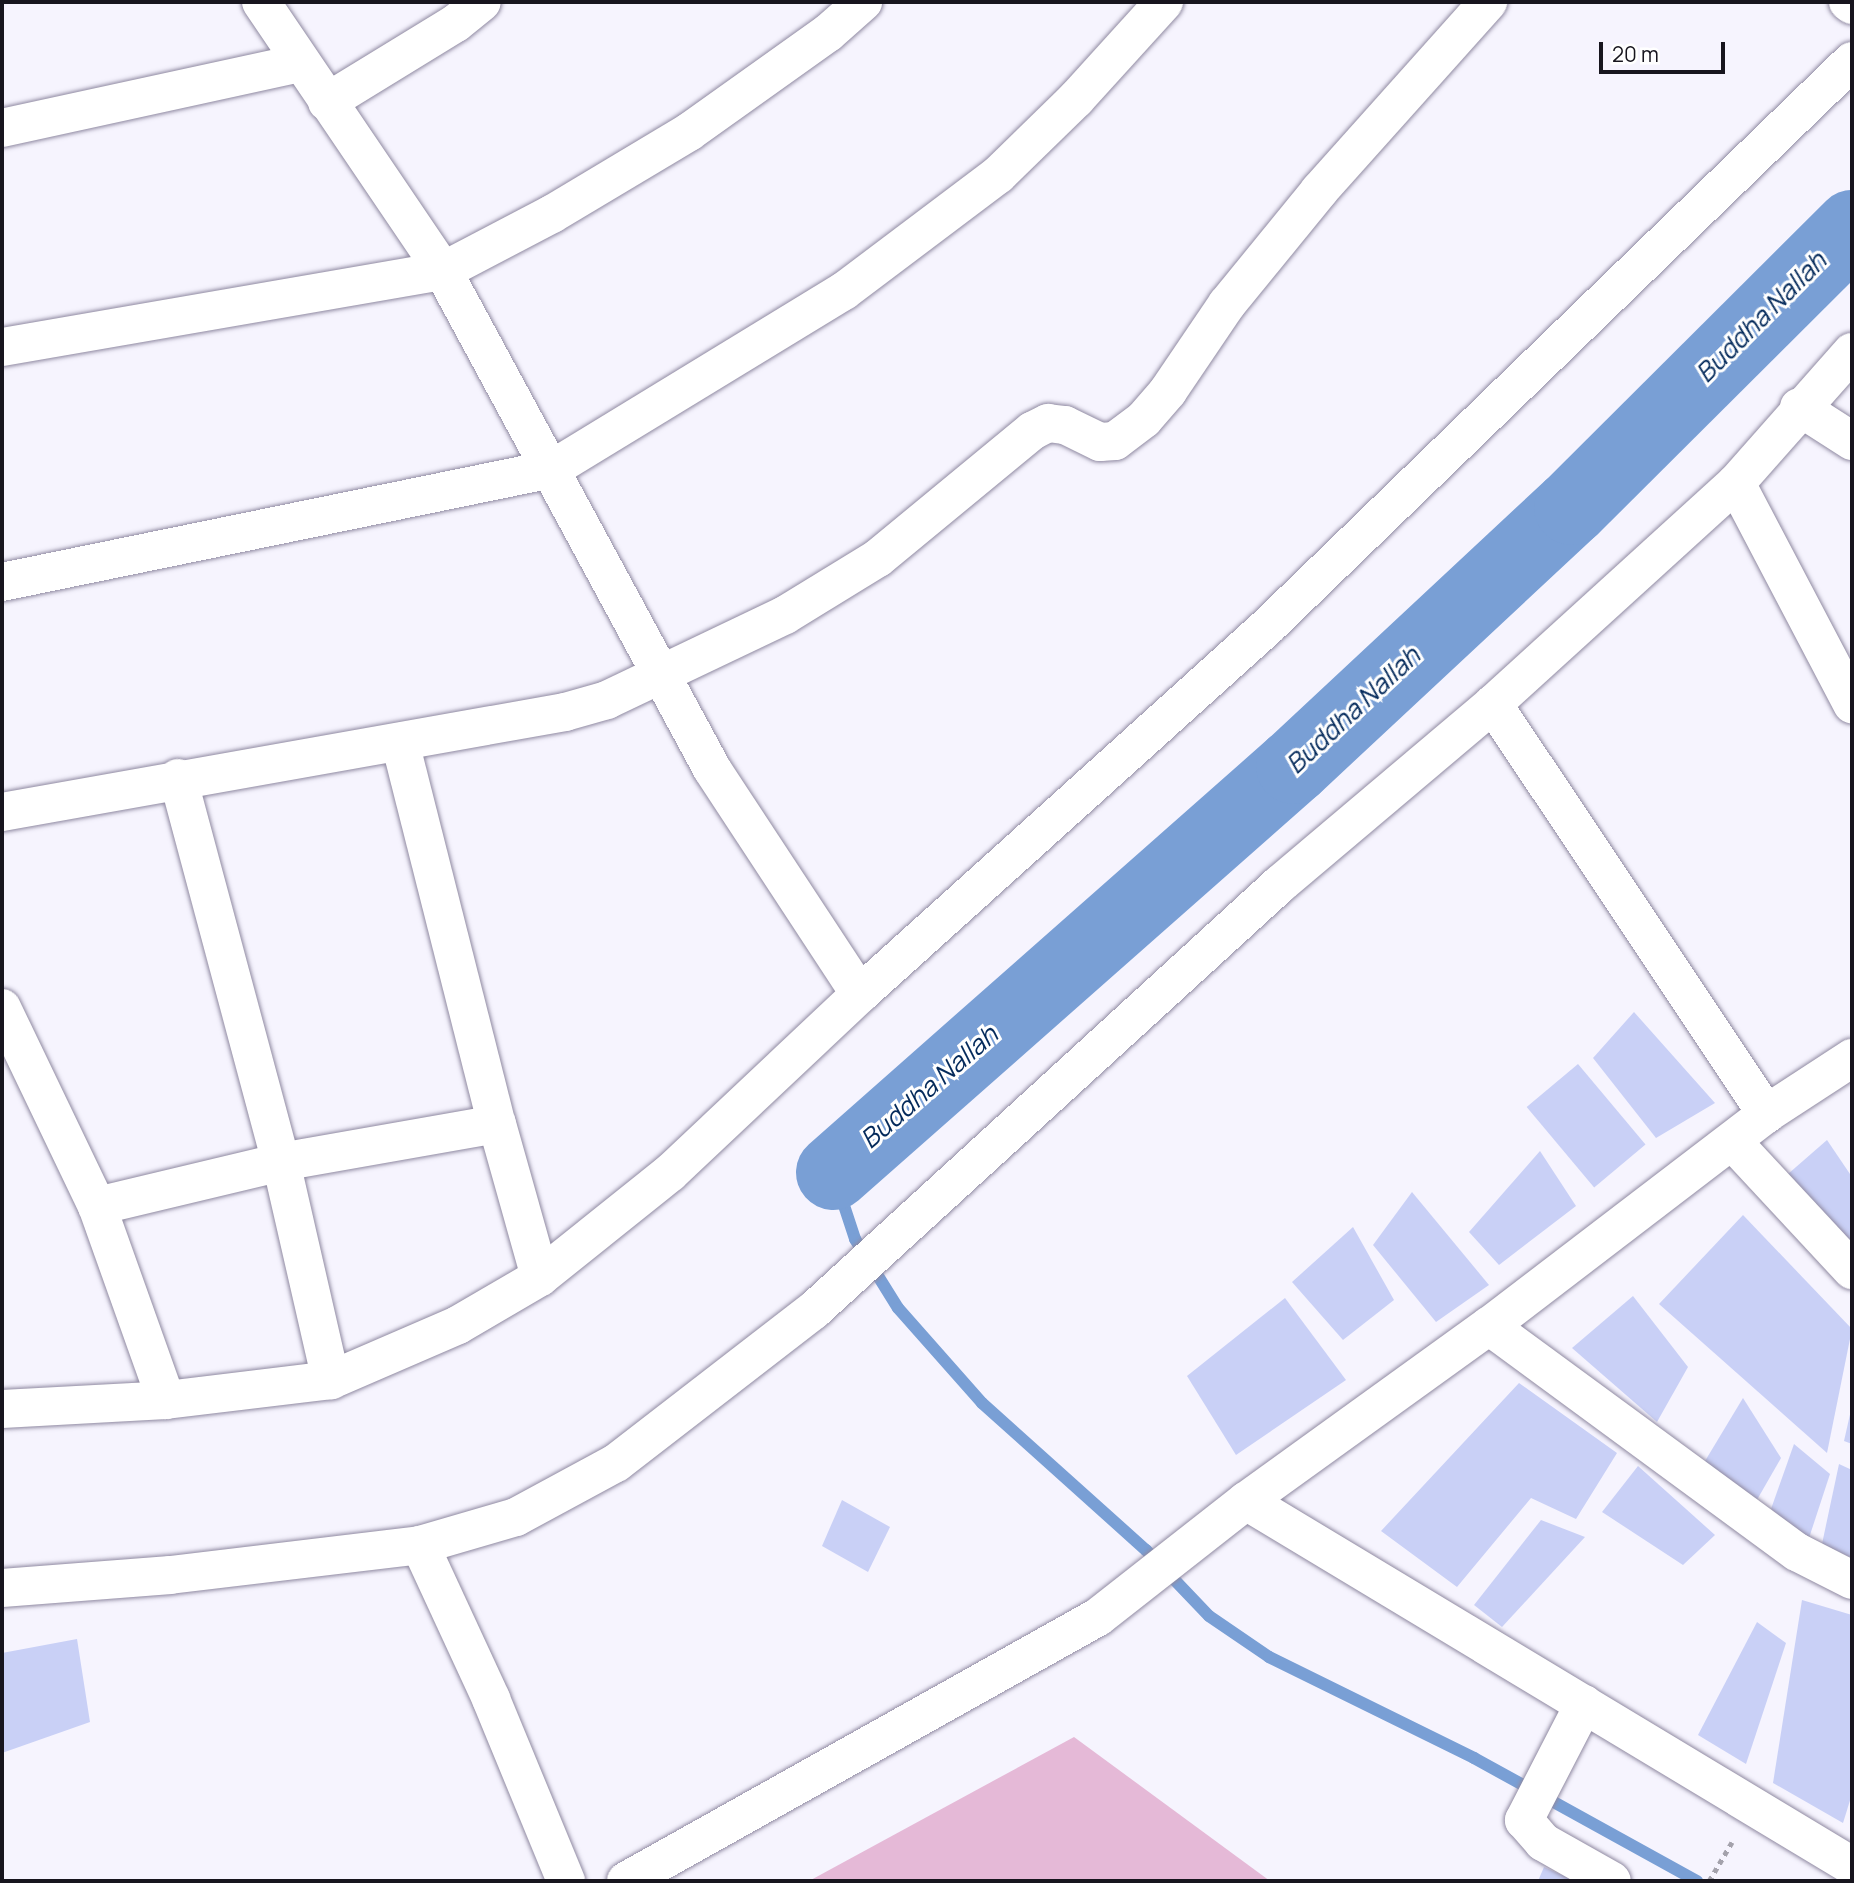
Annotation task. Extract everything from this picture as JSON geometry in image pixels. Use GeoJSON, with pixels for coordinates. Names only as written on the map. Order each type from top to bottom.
{"type":"FeatureCollection","features":[{"type":"Feature","properties":{"kind":"street"},"geometry":{"type":"LineString","coordinates":[[261,2],[299,63],[443,271],[712,769],[860,994]]}},
{"type":"Feature","properties":{"kind":"street"},"geometry":{"type":"LineString","coordinates":[[327,102],[456,23],[482,2]]}},
{"type":"Feature","properties":{"kind":"street"},"geometry":{"type":"LineString","coordinates":[[2,347],[443,271],[552,214],[689,132],[828,33],[863,2]]}},
{"type":"Feature","properties":{"kind":"street"},"geometry":{"type":"LineString","coordinates":[[2,582],[552,470],[844,291],[998,175],[1076,99],[1164,2]]}},
{"type":"Feature","properties":{"kind":"street"},"geometry":{"type":"LineString","coordinates":[[2,812],[178,778],[565,712],[607,701],[785,615],[878,558],[1032,431],[1048,423],[1065,425],[1100,442],[1115,441],[1144,419],[1227,304],[1311,201],[1488,2]]}},
{"type":"Feature","properties":{"kind":"street"},"geometry":{"type":"LineString","coordinates":[[1848,2],[1852,5]]}},
{"type":"Feature","properties":{"kind":"street"},"geometry":{"type":"LineString","coordinates":[[2,1409],[166,1400],[331,1380],[458,1325],[540,1277],[670,1173],[860,994],[1267,627],[1852,61]]}},
{"type":"Feature","properties":{"kind":"street"},"geometry":{"type":"LineString","coordinates":[[2,128],[299,63]]}},
{"type":"Feature","properties":{"kind":"street"},"geometry":{"type":"LineString","coordinates":[[2,1588],[170,1576],[420,1545],[516,1517],[616,1464],[813,1311],[1280,884],[1493,704],[1736,483],[1799,407],[1852,352]]}},
{"type":"Feature","properties":{"kind":"street"},"geometry":{"type":"LineString","coordinates":[[1799,407],[1852,441]]}},
{"type":"Feature","properties":{"kind":"street"},"geometry":{"type":"LineString","coordinates":[[1736,483],[1852,704]]}},
{"type":"Feature","properties":{"kind":"street"},"geometry":{"type":"LineString","coordinates":[[1493,704],[1766,1114]]}},
{"type":"Feature","properties":{"kind":"street"},"geometry":{"type":"LineString","coordinates":[[400,742],[497,1124],[540,1277]]}},
{"type":"Feature","properties":{"kind":"street"},"geometry":{"type":"LineString","coordinates":[[178,778],[281,1162],[331,1380]]}},
{"type":"Feature","properties":{"kind":"street"},"geometry":{"type":"LineString","coordinates":[[2,1008],[97,1206],[166,1400]]}},
{"type":"Feature","properties":{"kind":"street"},"geometry":{"type":"LineString","coordinates":[[626,1881],[1098,1617],[1246,1500],[1489,1326],[1733,1142],[1766,1114],[1852,1058]]}},
{"type":"Feature","properties":{"kind":"street"},"geometry":{"type":"LineString","coordinates":[[97,1206],[281,1162],[497,1124]]}},
{"type":"Feature","properties":{"kind":"street"},"geometry":{"type":"LineString","coordinates":[[1733,1142],[1852,1270]]}},
{"type":"Feature","properties":{"kind":"street"},"geometry":{"type":"LineString","coordinates":[[1489,1326],[1797,1552],[1852,1580]]}},
{"type":"Feature","properties":{"kind":"street"},"geometry":{"type":"LineString","coordinates":[[1246,1500],[1852,1866]]}},
{"type":"Feature","properties":{"kind":"street"},"geometry":{"type":"LineString","coordinates":[[420,1545],[491,1699],[566,1881]]}},
{"type":"Feature","properties":{"kind":"street"},"geometry":{"type":"LineString","coordinates":[[1584,1704],[1524,1820],[1543,1842],[1612,1881]]}},
{"type":"Feature","properties":{"kind":"path"},"geometry":{"type":"LineString","coordinates":[[1709,1881],[1720,1860]]}},
{"type":"Feature","properties":{"kind":"shaded area"},"geometry":{"type":"Polygon","coordinates":[[[1074,1737],[1270,1881],[809,1881],[1074,1737]]]}},
{"type":"Feature","properties":{"kind":"building"},"geometry":{"type":"Polygon","coordinates":[[[1634,1012],[1715,1103],[1656,1138],[1593,1058],[1634,1012]]]}},
{"type":"Feature","properties":{"kind":"building"},"geometry":{"type":"Polygon","coordinates":[[[1578,1064],[1645,1144],[1594,1188],[1527,1107],[1578,1064]]]}},
{"type":"Feature","properties":{"kind":"building"},"geometry":{"type":"Polygon","coordinates":[[[1827,1140],[1852,1177],[1852,1247],[1788,1174],[1827,1140]]]}},
{"type":"Feature","properties":{"kind":"building"},"geometry":{"type":"Polygon","coordinates":[[[1540,1151],[1576,1206],[1499,1265],[1469,1232],[1540,1151]]]}},
{"type":"Feature","properties":{"kind":"building"},"geometry":{"type":"Polygon","coordinates":[[[1412,1192],[1489,1285],[1436,1322],[1373,1245],[1412,1192]]]}},
{"type":"Feature","properties":{"kind":"building"},"geometry":{"type":"Polygon","coordinates":[[[1743,1215],[1852,1329],[1827,1453],[1659,1304],[1743,1215]]]}},
{"type":"Feature","properties":{"kind":"building"},"geometry":{"type":"Polygon","coordinates":[[[1353,1227],[1394,1300],[1343,1340],[1292,1282],[1353,1227]]]}},
{"type":"Feature","properties":{"kind":"building"},"geometry":{"type":"Polygon","coordinates":[[[1633,1296],[1688,1367],[1657,1422],[1572,1348],[1633,1296]]]}},
{"type":"Feature","properties":{"kind":"building"},"geometry":{"type":"Polygon","coordinates":[[[1285,1298],[1346,1380],[1236,1455],[1187,1376],[1285,1298]]]}},
{"type":"Feature","properties":{"kind":"building"},"geometry":{"type":"Polygon","coordinates":[[[1519,1383],[1617,1453],[1576,1519],[1531,1498],[1457,1587],[1381,1531],[1519,1383]]]}},
{"type":"Feature","properties":{"kind":"building"},"geometry":{"type":"Polygon","coordinates":[[[1743,1398],[1781,1458],[1754,1505],[1702,1466],[1743,1398]]]}},
{"type":"Feature","properties":{"kind":"building"},"geometry":{"type":"Polygon","coordinates":[[[1852,1410],[1852,1444],[1844,1441],[1852,1410]]]}},
{"type":"Feature","properties":{"kind":"building"},"geometry":{"type":"Polygon","coordinates":[[[1794,1444],[1830,1474],[1808,1541],[1771,1509],[1794,1444]]]}},
{"type":"Feature","properties":{"kind":"building"},"geometry":{"type":"Polygon","coordinates":[[[1839,1464],[1852,1470],[1852,1558],[1822,1544],[1839,1464]]]}},
{"type":"Feature","properties":{"kind":"building"},"geometry":{"type":"Polygon","coordinates":[[[1638,1466],[1715,1535],[1683,1565],[1602,1512],[1638,1466]]]}},
{"type":"Feature","properties":{"kind":"building"},"geometry":{"type":"Polygon","coordinates":[[[842,1500],[890,1527],[868,1572],[822,1546],[842,1500]]]}},
{"type":"Feature","properties":{"kind":"building"},"geometry":{"type":"Polygon","coordinates":[[[1541,1520],[1585,1537],[1502,1627],[1474,1605],[1541,1520]]]}},
{"type":"Feature","properties":{"kind":"building"},"geometry":{"type":"Polygon","coordinates":[[[1802,1600],[1852,1615],[1852,1794],[1843,1823],[1773,1783],[1802,1600]]]}},
{"type":"Feature","properties":{"kind":"building"},"geometry":{"type":"Polygon","coordinates":[[[1757,1622],[1786,1643],[1746,1764],[1698,1735],[1757,1622]]]}},
{"type":"Feature","properties":{"kind":"building"},"geometry":{"type":"Polygon","coordinates":[[[77,1639],[90,1722],[2,1753],[2,1653],[77,1639]]]}},
{"type":"Feature","properties":{"kind":"building"},"geometry":{"type":"Polygon","coordinates":[[[1544,1867],[1575,1881],[1538,1881],[1544,1867]]]}},
{"type":"Feature","properties":{"kind":"waterway","name":"Buddha Nallah"},"geometry":{"type":"LineString","coordinates":[[833,1172],[1293,766],[1571,507],[1852,227]]}},
{"type":"Feature","properties":{"kind":"waterway"},"geometry":{"type":"LineString","coordinates":[[833,1172],[855,1239],[898,1308],[982,1403],[1146,1550],[1209,1616],[1269,1657],[1474,1758],[1697,1881]]}}]}
